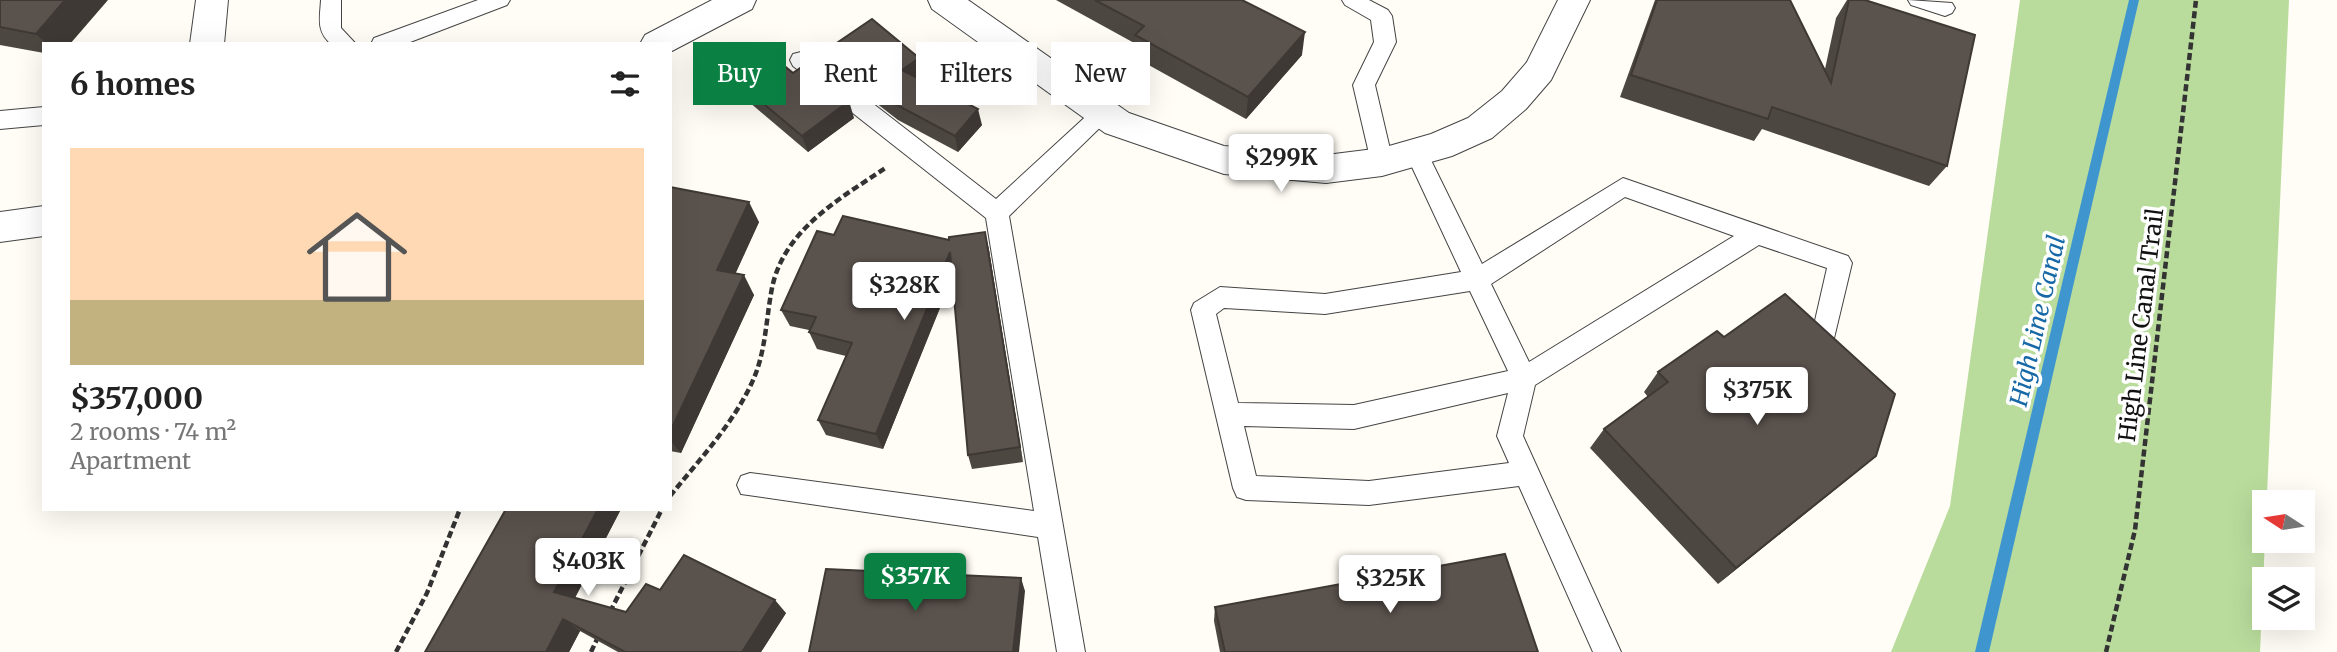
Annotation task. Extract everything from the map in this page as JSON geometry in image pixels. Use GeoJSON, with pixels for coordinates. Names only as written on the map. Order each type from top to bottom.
{"type":"FeatureCollection","features":[{"type":"Feature","properties":{"kind":"street"},"geometry":{"type":"LineString","coordinates":[[207,42],[212,0]]}},
{"type":"Feature","properties":{"kind":"street"},"geometry":{"type":"LineString","coordinates":[[661,42],[740,0]]}},
{"type":"Feature","properties":{"kind":"street"},"geometry":{"type":"LineString","coordinates":[[944,0],[1116,123],[1170,144],[1224,160],[1326,169],[1382,162],[1480,128],[1514,100],[1539,71],[1574,0]]}},
{"type":"Feature","properties":{"kind":"street"},"geometry":{"type":"LineString","coordinates":[[0,227],[42,221]]}},
{"type":"Feature","properties":{"kind":"lane"},"geometry":{"type":"LineString","coordinates":[[331,0],[330,31],[343,42]]}},
{"type":"Feature","properties":{"kind":"lane"},"geometry":{"type":"LineString","coordinates":[[387,42],[500,0]]}},
{"type":"Feature","properties":{"kind":"lane"},"geometry":{"type":"LineString","coordinates":[[1352,0],[1381,16],[1385,43],[1364,85],[1382,162]]}},
{"type":"Feature","properties":{"kind":"lane"},"geometry":{"type":"LineString","coordinates":[[1918,0],[1945,8]]}},
{"type":"Feature","properties":{"kind":"lane"},"geometry":{"type":"LineString","coordinates":[[858,105],[997,213],[1071,652]]}},
{"type":"Feature","properties":{"kind":"lane"},"geometry":{"type":"LineString","coordinates":[[997,213],[1103,114]]}},
{"type":"Feature","properties":{"kind":"lane"},"geometry":{"type":"LineString","coordinates":[[0,120],[42,116]]}},
{"type":"Feature","properties":{"kind":"lane"},"geometry":{"type":"LineString","coordinates":[[1416,152],[1524,378],[1510,436],[1607,652]]}},
{"type":"Feature","properties":{"kind":"lane"},"geometry":{"type":"LineString","coordinates":[[1527,473],[1369,493],[1246,488],[1203,310],[1220,297],[1325,304],[1477,280],[1623,187],[1840,263],[1821,346]]}},
{"type":"Feature","properties":{"kind":"lane"},"geometry":{"type":"LineString","coordinates":[[1228,414],[1354,417],[1524,378],[1757,234]]}},
{"type":"Feature","properties":{"kind":"lane"},"geometry":{"type":"LineString","coordinates":[[750,485],[1051,526]]}},
{"type":"Feature","properties":{"kind":"path","name":"High Line Canal Trail"},"geometry":{"type":"LineString","coordinates":[[2106,652],[2135,530],[2196,0]]}},
{"type":"Feature","properties":{"kind":"path"},"geometry":{"type":"LineString","coordinates":[[672,493],[737,411],[760,361],[767,333],[771,296],[784,255],[811,221],[914,148]]}},
{"type":"Feature","properties":{"kind":"path"},"geometry":{"type":"LineString","coordinates":[[396,652],[427,593],[459,511]]}},
{"type":"Feature","properties":{"kind":"path"},"geometry":{"type":"LineString","coordinates":[[608,615],[661,511]]}},
{"type":"Feature","properties":{"kind":"path"},"geometry":{"type":"LineString","coordinates":[[591,652],[603,628]]}},
{"type":"Feature","properties":{"kind":"green space"},"geometry":{"type":"Polygon","coordinates":[[[2020,0],[2289,0],[2267,490],[2252,490],[2252,553],[2264,553],[2264,567],[2252,567],[2252,630],[2261,630],[2260,652],[1891,652],[1950,506],[2020,0]]]}},
{"type":"Feature","properties":{"kind":"building"},"geometry":{"type":"Polygon","coordinates":[[[0,0],[65,0],[36,34],[0,27],[0,0]]]}},
{"type":"Feature","properties":{"kind":"building"},"geometry":{"type":"Polygon","coordinates":[[[1095,0],[1242,0],[1305,32],[1248,97],[1135,35],[1144,26],[1095,0]]]}},
{"type":"Feature","properties":{"kind":"building"},"geometry":{"type":"Polygon","coordinates":[[[1657,0],[1790,0],[1831,83],[1849,0],[1865,0],[1975,35],[1947,166],[1772,107],[1768,119],[1631,75],[1657,0]]]}},
{"type":"Feature","properties":{"kind":"building"},"geometry":{"type":"Polygon","coordinates":[[[872,19],[900,42],[838,42],[872,19]]]}},
{"type":"Feature","properties":{"kind":"building"},"geometry":{"type":"Polygon","coordinates":[[[902,44],[916,56],[916,60],[902,70],[902,44]]]}},
{"type":"Feature","properties":{"kind":"building"},"geometry":{"type":"Polygon","coordinates":[[[786,67],[793,73],[800,68],[800,105],[844,105],[802,136],[765,105],[786,105],[786,67]]]}},
{"type":"Feature","properties":{"kind":"building"},"geometry":{"type":"Polygon","coordinates":[[[902,70],[916,77],[916,105],[970,105],[978,109],[955,136],[897,105],[902,105],[902,70]]]}},
{"type":"Feature","properties":{"kind":"building"},"geometry":{"type":"Polygon","coordinates":[[[672,187],[749,202],[717,270],[744,275],[672,428],[672,187]]]}},
{"type":"Feature","properties":{"kind":"building"},"geometry":{"type":"Polygon","coordinates":[[[843,216],[949,240],[949,237],[985,232],[1020,447],[968,455],[950,252],[876,434],[818,420],[852,343],[809,332],[816,317],[781,310],[817,231],[834,235],[843,216]]]}},
{"type":"Feature","properties":{"kind":"building"},"geometry":{"type":"Polygon","coordinates":[[[1785,294],[1895,394],[1876,456],[1736,568],[1604,429],[1668,382],[1658,372],[1717,331],[1724,337],[1785,294]]]}},
{"type":"Feature","properties":{"kind":"building"},"geometry":{"type":"Polygon","coordinates":[[[505,511],[597,511],[554,592],[626,612],[646,584],[660,590],[684,555],[775,600],[742,652],[625,652],[563,619],[546,652],[425,652],[505,511]]]}},
{"type":"Feature","properties":{"kind":"building"},"geometry":{"type":"Polygon","coordinates":[[[1505,554],[1538,652],[1225,652],[1215,607],[1505,554]]]}},
{"type":"Feature","properties":{"kind":"building"},"geometry":{"type":"Polygon","coordinates":[[[826,569],[1021,578],[1013,652],[809,652],[826,569]]]}},
{"type":"Feature","properties":{"kind":"waterway","name":"High Line Canal"},"geometry":{"type":"LineString","coordinates":[[1982,652],[2134,0]]}}]}
